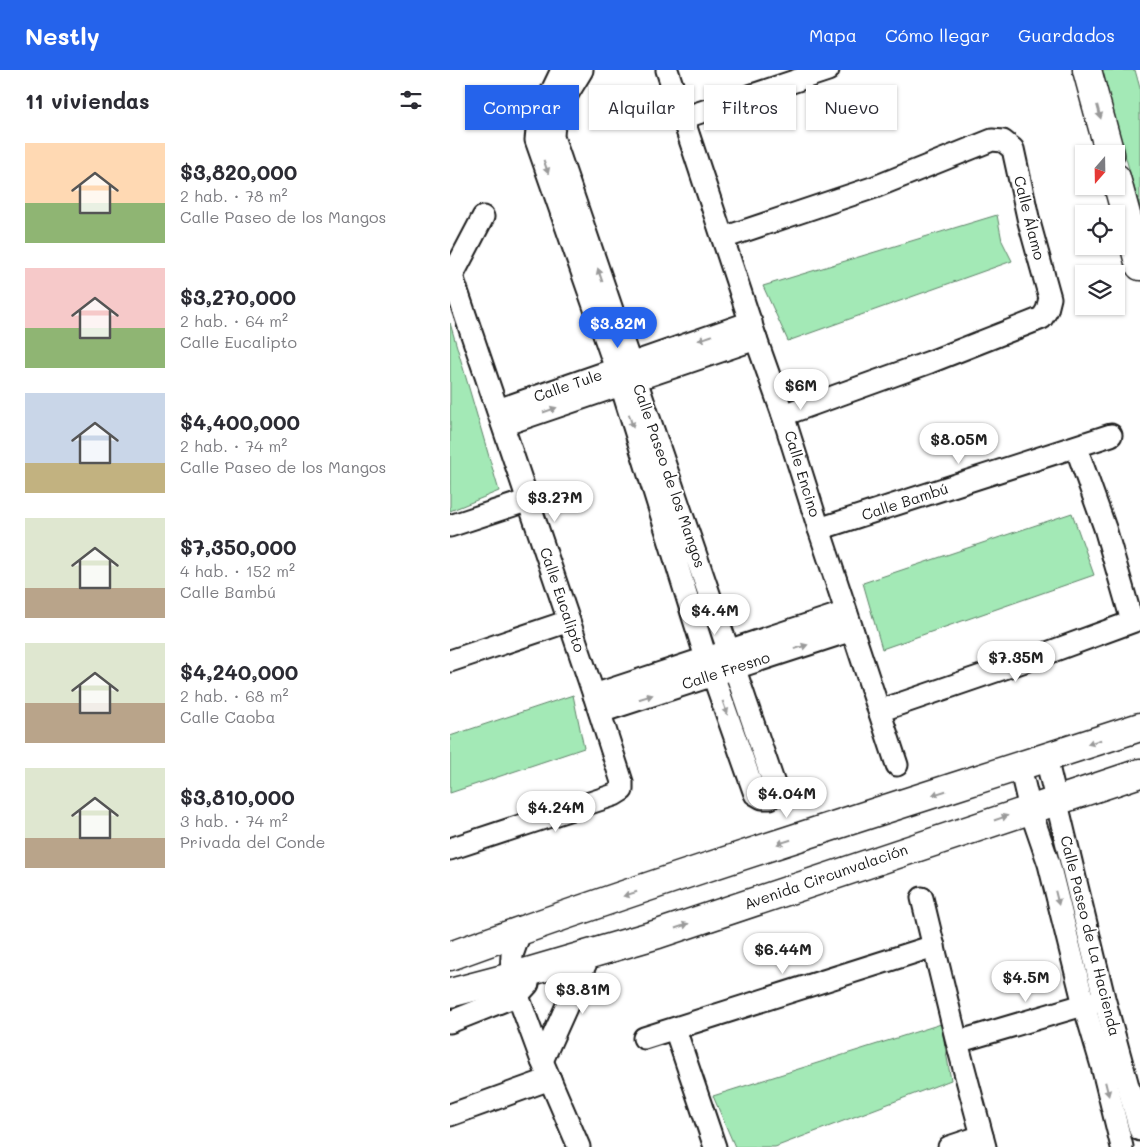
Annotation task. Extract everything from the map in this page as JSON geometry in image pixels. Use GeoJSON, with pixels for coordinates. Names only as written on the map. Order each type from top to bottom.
{"type":"FeatureCollection","features":[{"type":"Feature","properties":{"kind":"street","name":"Calle Paseo de los Mangos"},"geometry":{"type":"LineString","coordinates":[[562,70],[538,120],[536,140],[626,375],[732,659],[774,784],[773,794],[770,798],[762,798],[755,794],[710,667],[626,375],[554,137],[553,125],[557,114],[582,70]]}},
{"type":"Feature","properties":{"kind":"street","name":"Calle Encino"},"geometry":{"type":"LineString","coordinates":[[667,70],[672,85]]}},
{"type":"Feature","properties":{"kind":"street"},"geometry":{"type":"LineString","coordinates":[[694,114],[828,70]]}},
{"type":"Feature","properties":{"kind":"street"},"geometry":{"type":"LineString","coordinates":[[1087,70],[1108,145]]}},
{"type":"Feature","properties":{"kind":"street","name":"Calle Encino"},"geometry":{"type":"LineString","coordinates":[[687,130],[753,331],[783,415],[897,765]]}},
{"type":"Feature","properties":{"kind":"street","name":"Calle Álamo"},"geometry":{"type":"LineString","coordinates":[[723,238],[875,187],[992,140],[1003,141],[1013,149],[1029,222],[1050,298],[1047,310],[1042,318],[930,362],[783,415]]}},
{"type":"Feature","properties":{"kind":"street"},"geometry":{"type":"LineString","coordinates":[[1121,195],[1140,266]]}},
{"type":"Feature","properties":{"kind":"street"},"geometry":{"type":"LineString","coordinates":[[451,278],[483,217]]}},
{"type":"Feature","properties":{"kind":"street","name":"Calle Eucalipto"},"geometry":{"type":"LineString","coordinates":[[450,849],[614,795],[622,790],[622,782],[597,703],[501,418],[451,278]]}},
{"type":"Feature","properties":{"kind":"street","name":"Calle Tule"},"geometry":{"type":"LineString","coordinates":[[501,418],[753,331]]}},
{"type":"Feature","properties":{"kind":"street","name":"Calle Bambú"},"geometry":{"type":"LineString","coordinates":[[819,529],[1111,435]]}},
{"type":"Feature","properties":{"kind":"street"},"geometry":{"type":"LineString","coordinates":[[879,712],[1136,620],[1076,447]]}},
{"type":"Feature","properties":{"kind":"street"},"geometry":{"type":"LineString","coordinates":[[450,526],[528,500]]}},
{"type":"Feature","properties":{"kind":"street"},"geometry":{"type":"LineString","coordinates":[[450,661],[569,621]]}},
{"type":"Feature","properties":{"kind":"street","name":"Calle Fresno"},"geometry":{"type":"LineString","coordinates":[[597,703],[849,621]]}},
{"type":"Feature","properties":{"kind":"street"},"geometry":{"type":"LineString","coordinates":[[450,956],[521,930],[786,842],[1140,728]]}},
{"type":"Feature","properties":{"kind":"street","name":"Calle Paseo de La Hacienda"},"geometry":{"type":"LineString","coordinates":[[1046,758],[1104,998],[1131,1058],[1140,1130]]}},
{"type":"Feature","properties":{"kind":"street","name":"Calle Paseo de La Hacienda"},"geometry":{"type":"LineString","coordinates":[[1020,767],[1030,809],[1048,864],[1122,1147]]}},
{"type":"Feature","properties":{"kind":"street","name":"Avenida Circunvalación"},"geometry":{"type":"LineString","coordinates":[[450,993],[514,986],[544,968],[658,934],[1140,773]]}},
{"type":"Feature","properties":{"kind":"street"},"geometry":{"type":"LineString","coordinates":[[1048,864],[1070,858]]}},
{"type":"Feature","properties":{"kind":"street"},"geometry":{"type":"LineString","coordinates":[[922,898],[983,1142],[949,1147]]}},
{"type":"Feature","properties":{"kind":"street"},"geometry":{"type":"LineString","coordinates":[[521,930],[512,955],[514,986],[546,1070],[579,1147]]}},
{"type":"Feature","properties":{"kind":"street"},"geometry":{"type":"LineString","coordinates":[[644,1038],[934,946]]}},
{"type":"Feature","properties":{"kind":"street"},"geometry":{"type":"LineString","coordinates":[[450,1115],[546,1070],[590,954]]}},
{"type":"Feature","properties":{"kind":"street"},"geometry":{"type":"LineString","coordinates":[[450,1022],[514,986]]}},
{"type":"Feature","properties":{"kind":"street"},"geometry":{"type":"LineString","coordinates":[[957,1042],[1104,998]]}},
{"type":"Feature","properties":{"kind":"street"},"geometry":{"type":"LineString","coordinates":[[675,1028],[715,1147]]}},
{"type":"Feature","properties":{"kind":"street"},"geometry":{"type":"LineString","coordinates":[[1102,1066],[1131,1058]]}},
{"type":"Feature","properties":{"kind":"green space"},"geometry":{"type":"Polygon","coordinates":[[[1101,70],[1135,70],[1140,88],[1140,208],[1125,155],[1125,145],[1122,145],[1101,70]]]}},
{"type":"Feature","properties":{"kind":"green space"},"geometry":{"type":"Polygon","coordinates":[[[997,215],[1002,241],[1012,261],[788,341],[763,286],[997,215]]]}},
{"type":"Feature","properties":{"kind":"green space"},"geometry":{"type":"Polygon","coordinates":[[[450,323],[499,491],[450,511],[450,323]]]}},
{"type":"Feature","properties":{"kind":"green space"},"geometry":{"type":"Polygon","coordinates":[[[1072,513],[1094,575],[882,649],[863,583],[1072,513]]]}},
{"type":"Feature","properties":{"kind":"green space"},"geometry":{"type":"Polygon","coordinates":[[[573,695],[584,748],[450,793],[450,736],[573,695]]]}},
{"type":"Feature","properties":{"kind":"green space"},"geometry":{"type":"Polygon","coordinates":[[[941,1024],[951,1080],[775,1147],[735,1147],[713,1096],[941,1024]]]}}]}
